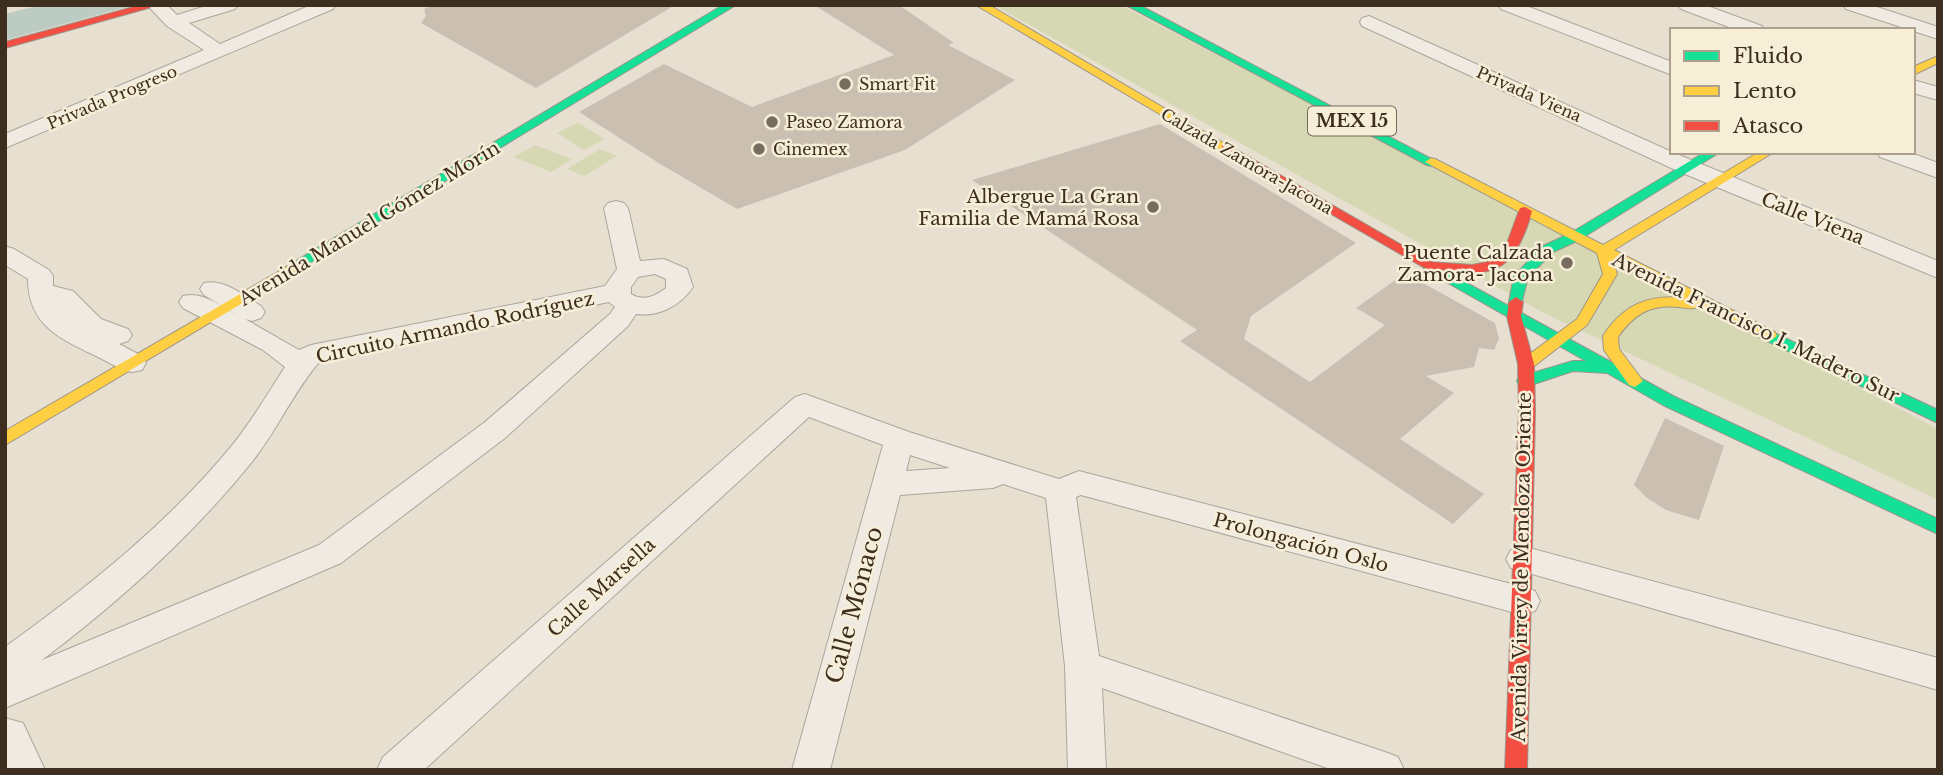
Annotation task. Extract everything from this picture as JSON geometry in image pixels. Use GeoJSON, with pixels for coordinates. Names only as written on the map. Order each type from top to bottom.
{"type":"FeatureCollection","features":[{"type":"Feature","properties":{"kind":"street"},"geometry":{"type":"LineString","coordinates":[[5,46],[155,5],[174,22],[218,51]]}},
{"type":"Feature","properties":{"kind":"street"},"geometry":{"type":"LineString","coordinates":[[174,22],[229,5]]}},
{"type":"Feature","properties":{"kind":"street","name":"Privada Progreso"},"geometry":{"type":"LineString","coordinates":[[5,142],[327,5]]}},
{"type":"Feature","properties":{"kind":"street"},"geometry":{"type":"LineString","coordinates":[[641,39],[701,5]]}},
{"type":"Feature","properties":{"kind":"street","name":"Avenida Manuel Gómez Morín"},"geometry":{"type":"LineString","coordinates":[[5,439],[133,347],[211,300],[731,5]]}},
{"type":"Feature","properties":{"kind":"street","name":"Calzada Zamora-Jacona"},"geometry":{"type":"LineString","coordinates":[[981,5],[1514,316]]}},
{"type":"Feature","properties":{"kind":"street","name":"MEX 15"},"geometry":{"type":"LineString","coordinates":[[1131,5],[1149,11],[1574,237]]}},
{"type":"Feature","properties":{"kind":"street"},"geometry":{"type":"LineString","coordinates":[[1507,5],[1670,68]]}},
{"type":"Feature","properties":{"kind":"street"},"geometry":{"type":"LineString","coordinates":[[1688,5],[1750,28]]}},
{"type":"Feature","properties":{"kind":"street"},"geometry":{"type":"LineString","coordinates":[[1852,5],[1938,34]]}},
{"type":"Feature","properties":{"kind":"street","name":"Privada Viena"},"geometry":{"type":"LineString","coordinates":[[1369,22],[1688,167]]}},
{"type":"Feature","properties":{"kind":"street"},"geometry":{"type":"LineString","coordinates":[[1915,46],[1938,34]]}},
{"type":"Feature","properties":{"kind":"street"},"geometry":{"type":"LineString","coordinates":[[1915,71],[1938,59]]}},
{"type":"Feature","properties":{"kind":"street"},"geometry":{"type":"LineString","coordinates":[[1915,87],[1938,94]]}},
{"type":"Feature","properties":{"kind":"street"},"geometry":{"type":"LineString","coordinates":[[1711,154],[1574,237],[1548,249],[1521,276],[1514,316],[1669,401],[1938,527]]}},
{"type":"Feature","properties":{"kind":"street"},"geometry":{"type":"LineString","coordinates":[[1557,339],[1581,322],[1610,274],[1603,251],[1766,154]]}},
{"type":"Feature","properties":{"kind":"street"},"geometry":{"type":"LineString","coordinates":[[1893,154],[1938,171]]}},
{"type":"Feature","properties":{"kind":"street","name":"Calle Viena"},"geometry":{"type":"LineString","coordinates":[[1688,167],[1938,270]]}},
{"type":"Feature","properties":{"kind":"street"},"geometry":{"type":"LineString","coordinates":[[616,208],[625,289]]}},
{"type":"Feature","properties":{"kind":"street"},"geometry":{"type":"LineString","coordinates":[[1420,261],[1462,271],[1498,268],[1514,247],[1525,211]]}},
{"type":"Feature","properties":{"kind":"street","name":"Avenida Francisco I. Madero Sur"},"geometry":{"type":"LineString","coordinates":[[1574,237],[1707,306],[1938,417]]}},
{"type":"Feature","properties":{"kind":"street"},"geometry":{"type":"LineString","coordinates":[[6,255],[40,276],[43,307],[71,334],[133,347]]}},
{"type":"Feature","properties":{"kind":"street","name":"Circuito Armando Rodríguez"},"geometry":{"type":"LineString","coordinates":[[5,667],[39,643],[158,542],[243,453],[306,360],[625,289],[619,320],[495,430],[330,554],[5,692]]}},
{"type":"Feature","properties":{"kind":"street"},"geometry":{"type":"LineString","coordinates":[[1635,382],[1612,350],[1610,335],[1622,317],[1642,302],[1658,299],[1707,306]]}},
{"type":"Feature","properties":{"kind":"street"},"geometry":{"type":"LineString","coordinates":[[211,300],[272,344],[306,360]]}},
{"type":"Feature","properties":{"kind":"street","name":"Avenida Virrey de Mendoza Oriente"},"geometry":{"type":"LineString","coordinates":[[1514,316],[1526,373],[1527,410],[1522,559],[1524,601],[1516,770]]}},
{"type":"Feature","properties":{"kind":"street","name":"Avenida Virrey de Mendoza Oriente"},"geometry":{"type":"LineString","coordinates":[[1526,373],[1557,339]]}},
{"type":"Feature","properties":{"kind":"street","name":"Avenida Manuel Gómez Morín"},"geometry":{"type":"LineString","coordinates":[[88,363],[133,347]]}},
{"type":"Feature","properties":{"kind":"street"},"geometry":{"type":"LineString","coordinates":[[1526,373],[1573,366],[1613,368]]}},
{"type":"Feature","properties":{"kind":"street","name":"Prolongación Oslo"},"geometry":{"type":"LineString","coordinates":[[805,404],[900,440],[1006,475],[1070,487],[1524,601]]}},
{"type":"Feature","properties":{"kind":"street","name":"Calle Marsella"},"geometry":{"type":"LineString","coordinates":[[396,770],[805,404]]}},
{"type":"Feature","properties":{"kind":"street","name":"Calle Mónaco"},"geometry":{"type":"LineString","coordinates":[[811,770],[900,440]]}},
{"type":"Feature","properties":{"kind":"street","name":"Prolongación Oslo"},"geometry":{"type":"LineString","coordinates":[[886,484],[1006,475]]}},
{"type":"Feature","properties":{"kind":"street"},"geometry":{"type":"LineString","coordinates":[[1070,487],[1083,666],[1087,770]]}},
{"type":"Feature","properties":{"kind":"street"},"geometry":{"type":"LineString","coordinates":[[1522,559],[1938,674]]}},
{"type":"Feature","properties":{"kind":"street"},"geometry":{"type":"LineString","coordinates":[[1083,666],[1385,770]]}},
{"type":"Feature","properties":{"kind":"street"},"geometry":{"type":"LineString","coordinates":[[5,735],[10,735],[26,770]]}},
{"type":"Feature","properties":{"kind":"green space"},"geometry":{"type":"Polygon","coordinates":[[[994,5],[1120,5],[1938,429],[1938,500],[1544,313],[994,5]]]}},
{"type":"Feature","properties":{"kind":"green space"},"geometry":{"type":"Polygon","coordinates":[[[578,123],[605,139],[584,150],[557,133],[578,123]]]}},
{"type":"Feature","properties":{"kind":"green space"},"geometry":{"type":"Polygon","coordinates":[[[535,145],[572,159],[551,172],[514,157],[535,145]]]}},
{"type":"Feature","properties":{"kind":"green space"},"geometry":{"type":"Polygon","coordinates":[[[600,149],[617,156],[584,176],[567,169],[600,149]]]}},
{"type":"Feature","properties":{"kind":"shaded area"},"geometry":{"type":"Polygon","coordinates":[[[41,5],[134,5],[5,40],[5,14],[41,5]]]}},
{"type":"Feature","properties":{"kind":"building"},"geometry":{"type":"Polygon","coordinates":[[[434,5],[675,5],[536,88],[421,23],[426,16],[424,9],[434,5]]]}},
{"type":"Feature","properties":{"kind":"building","name":"Paseo Zamora"},"geometry":{"type":"Polygon","coordinates":[[[814,5],[899,5],[954,43],[948,45],[1015,80],[905,150],[737,209],[579,112],[664,64],[752,107],[894,55],[814,5]]]}},
{"type":"Feature","properties":{"kind":"building"},"geometry":{"type":"Polygon","coordinates":[[[1160,124],[1356,243],[1251,316],[1244,339],[1310,382],[1385,325],[1356,308],[1405,273],[1495,323],[1499,339],[1494,350],[1479,348],[1474,367],[1426,376],[1454,393],[1400,439],[1484,494],[1453,524],[1180,341],[1197,330],[972,180],[1160,124]]]}},
{"type":"Feature","properties":{"kind":"building"},"geometry":{"type":"Polygon","coordinates":[[[1665,418],[1724,446],[1699,520],[1666,510],[1647,498],[1634,485],[1665,418]]]}},
{"type":"Feature","properties":{"kind":"traffic: fast"},"geometry":{"type":"LineString","coordinates":[[288,270],[731,5]]}},
{"type":"Feature","properties":{"kind":"traffic: fast"},"geometry":{"type":"LineString","coordinates":[[1131,5],[1431,162]]}},
{"type":"Feature","properties":{"kind":"traffic: fast"},"geometry":{"type":"LineString","coordinates":[[1516,302],[1521,276],[1548,249],[1574,237],[1711,154]]}},
{"type":"Feature","properties":{"kind":"traffic: fast"},"geometry":{"type":"LineString","coordinates":[[1430,267],[1669,401],[1938,527]]}},
{"type":"Feature","properties":{"kind":"traffic: fast"},"geometry":{"type":"LineString","coordinates":[[1770,336],[1938,417]]}},
{"type":"Feature","properties":{"kind":"traffic: fast"},"geometry":{"type":"LineString","coordinates":[[1525,381],[1573,366],[1609,368]]}},
{"type":"Feature","properties":{"kind":"traffic: slow"},"geometry":{"type":"LineString","coordinates":[[981,5],[1226,148]]}},
{"type":"Feature","properties":{"kind":"traffic: slow"},"geometry":{"type":"LineString","coordinates":[[1915,71],[1938,59]]}},
{"type":"Feature","properties":{"kind":"traffic: slow"},"geometry":{"type":"LineString","coordinates":[[1528,363],[1582,322],[1610,274],[1603,251],[1765,154]]}},
{"type":"Feature","properties":{"kind":"traffic: slow"},"geometry":{"type":"LineString","coordinates":[[1431,162],[1770,336]]}},
{"type":"Feature","properties":{"kind":"traffic: slow"},"geometry":{"type":"LineString","coordinates":[[5,439],[288,270]]}},
{"type":"Feature","properties":{"kind":"traffic: slow"},"geometry":{"type":"LineString","coordinates":[[1635,381],[1612,350],[1610,336],[1619,324],[1636,308],[1646,304],[1667,301],[1694,304]]}},
{"type":"Feature","properties":{"kind":"traffic: jam"},"geometry":{"type":"LineString","coordinates":[[5,45],[154,5]]}},
{"type":"Feature","properties":{"kind":"traffic: jam"},"geometry":{"type":"LineString","coordinates":[[1226,148],[1430,267]]}},
{"type":"Feature","properties":{"kind":"traffic: jam"},"geometry":{"type":"LineString","coordinates":[[1436,265],[1472,270],[1497,264],[1513,246],[1525,211]]}},
{"type":"Feature","properties":{"kind":"traffic: jam"},"geometry":{"type":"LineString","coordinates":[[1516,302],[1514,316],[1526,364],[1527,410],[1516,770]]}},
{"type":"Feature","properties":{"kind":"place","name":"Smart Fit"},"geometry":{"type":"Point","coordinates":[845,84]}},
{"type":"Feature","properties":{"kind":"place","name":"Paseo Zamora"},"geometry":{"type":"Point","coordinates":[772,122]}},
{"type":"Feature","properties":{"kind":"place","name":"Cinemex"},"geometry":{"type":"Point","coordinates":[759,149]}},
{"type":"Feature","properties":{"kind":"place","name":"Albergue La Gran Familia de Mamá Rosa"},"geometry":{"type":"Point","coordinates":[1153,207]}},
{"type":"Feature","properties":{"kind":"place","name":"Puente Calzada Zamora- Jacona"},"geometry":{"type":"Point","coordinates":[1567,263]}}]}
